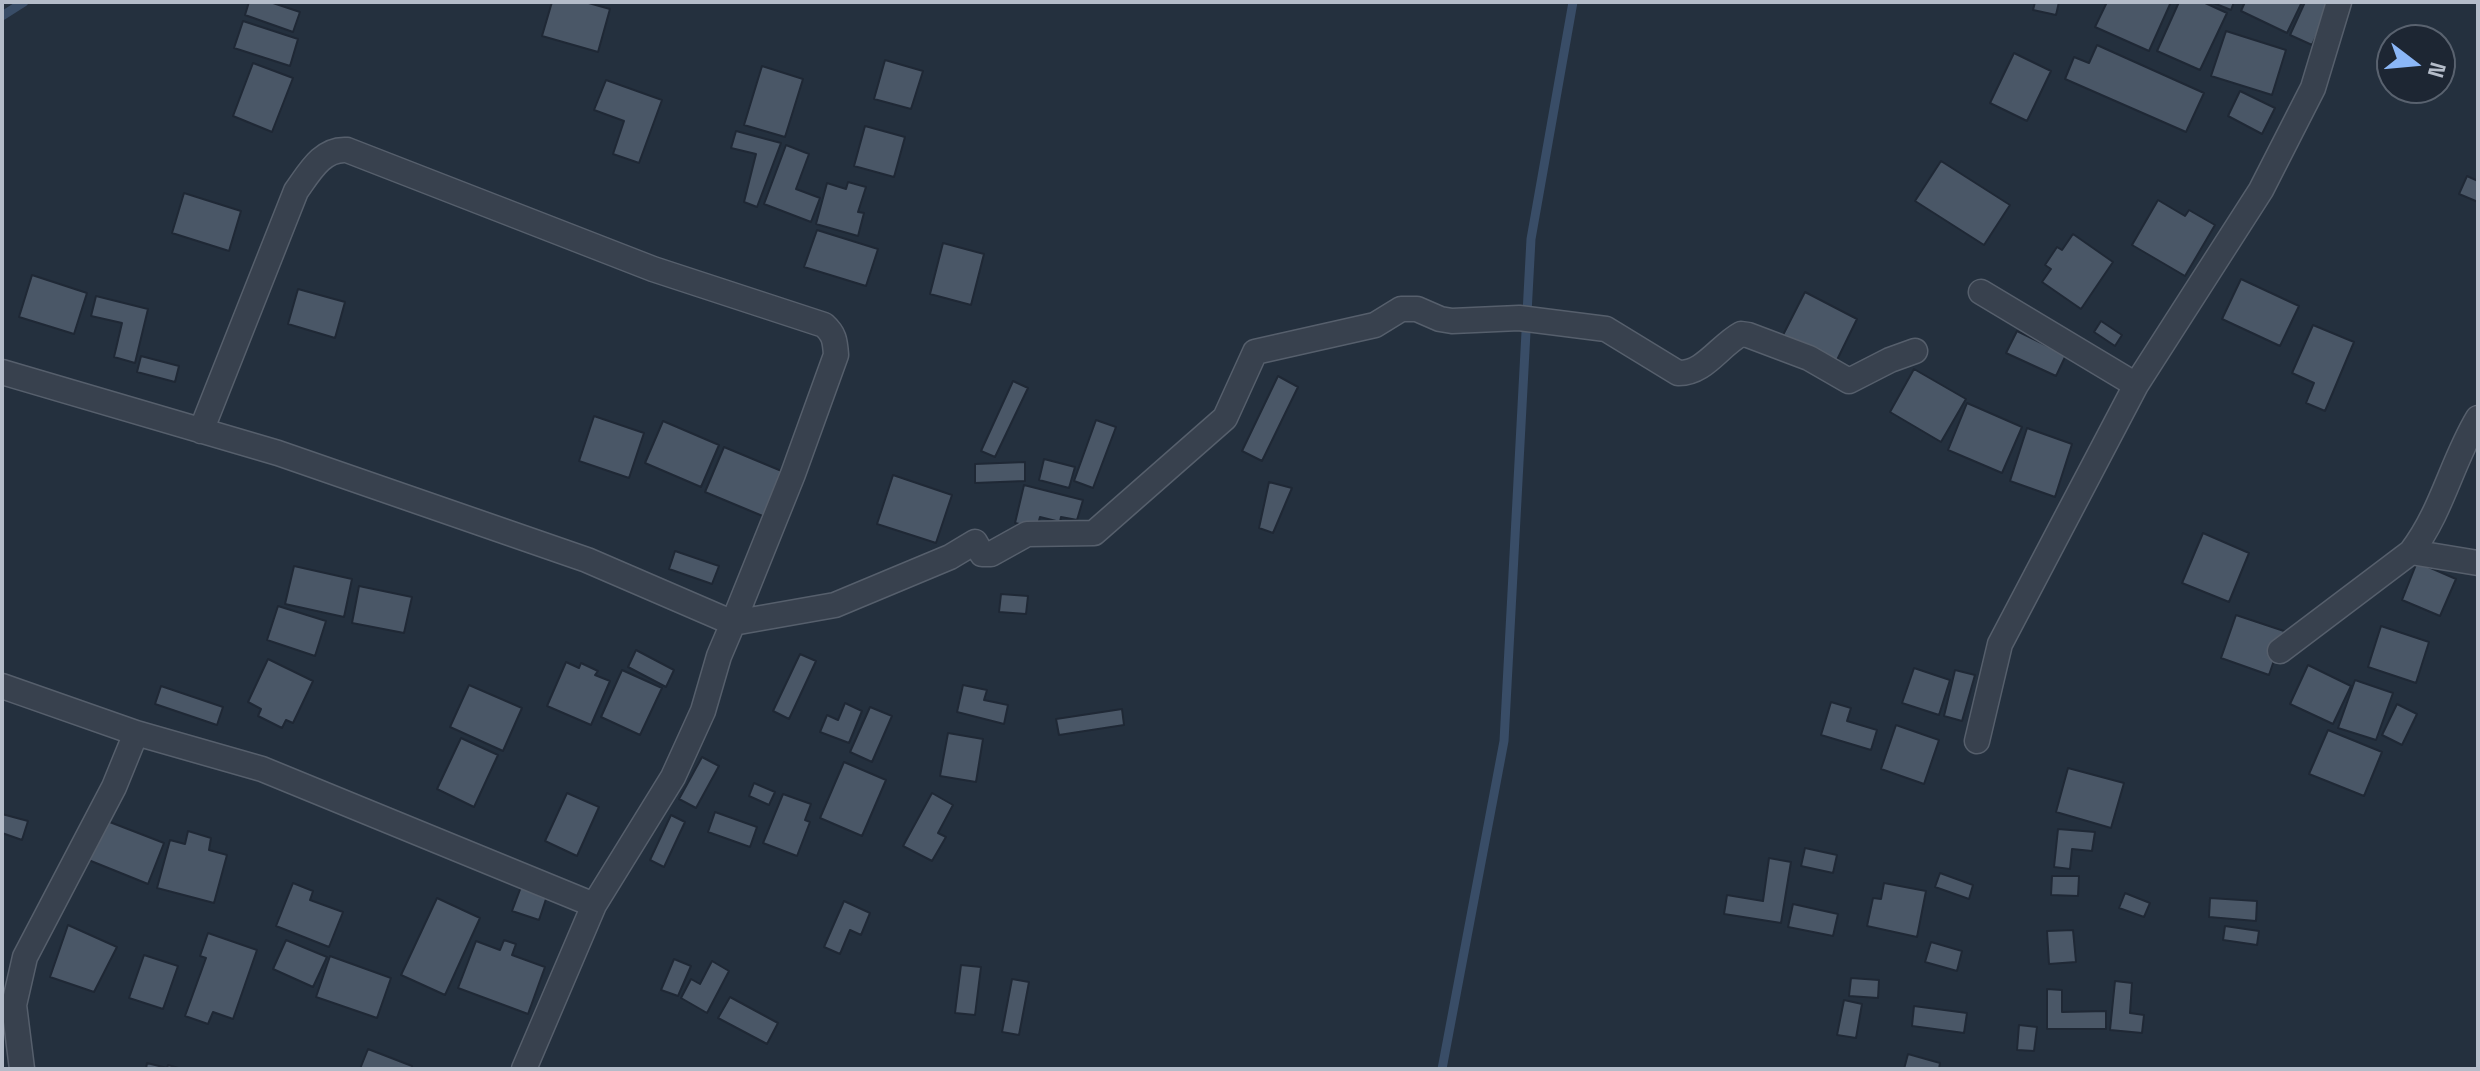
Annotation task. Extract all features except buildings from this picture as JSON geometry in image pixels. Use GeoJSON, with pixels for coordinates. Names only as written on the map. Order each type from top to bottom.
{"type":"FeatureCollection","features":[{"type":"Feature","properties":{"kind":"street"},"geometry":{"type":"LineString","coordinates":[[1977,741],[2000,644],[2136,385],[2261,190],[2313,88],[2339,2]]}},
{"type":"Feature","properties":{"kind":"street"},"geometry":{"type":"LineString","coordinates":[[201,431],[296,191],[321,158],[336,149],[347,150],[653,269],[824,325],[834,334],[836,355],[793,474],[719,656],[703,711],[673,777],[594,905],[524,1069]]}},
{"type":"Feature","properties":{"kind":"street"},"geometry":{"type":"LineString","coordinates":[[1981,292],[2136,385]]}},
{"type":"Feature","properties":{"kind":"street"},"geometry":{"type":"LineString","coordinates":[[2,372],[278,453],[587,560],[733,623],[835,605],[950,557],[975,542],[982,554],[991,554],[1027,534],[1094,533],[1225,418],[1255,352],[1375,325],[1401,309],[1417,309],[1452,321],[1527,319],[1606,329],[1678,373],[1689,374],[1741,334],[1809,358],[1849,381],[1915,351]]}},
{"type":"Feature","properties":{"kind":"street"},"geometry":{"type":"LineString","coordinates":[[2280,651],[2411,552],[2428,530],[2466,438],[2478,418]]}},
{"type":"Feature","properties":{"kind":"street"},"geometry":{"type":"LineString","coordinates":[[2411,552],[2478,563]]}},
{"type":"Feature","properties":{"kind":"street"},"geometry":{"type":"LineString","coordinates":[[2,686],[136,733],[262,769],[594,905]]}},
{"type":"Feature","properties":{"kind":"street"},"geometry":{"type":"LineString","coordinates":[[22,1069],[14,1005],[25,957],[114,787],[136,733]]}},
{"type":"Feature","properties":{"kind":"waterway"},"geometry":{"type":"LineString","coordinates":[[2,16],[24,2]]}},
{"type":"Feature","properties":{"kind":"waterway"},"geometry":{"type":"LineString","coordinates":[[1442,1069],[1504,741],[1531,239],[1573,2]]}}]}
